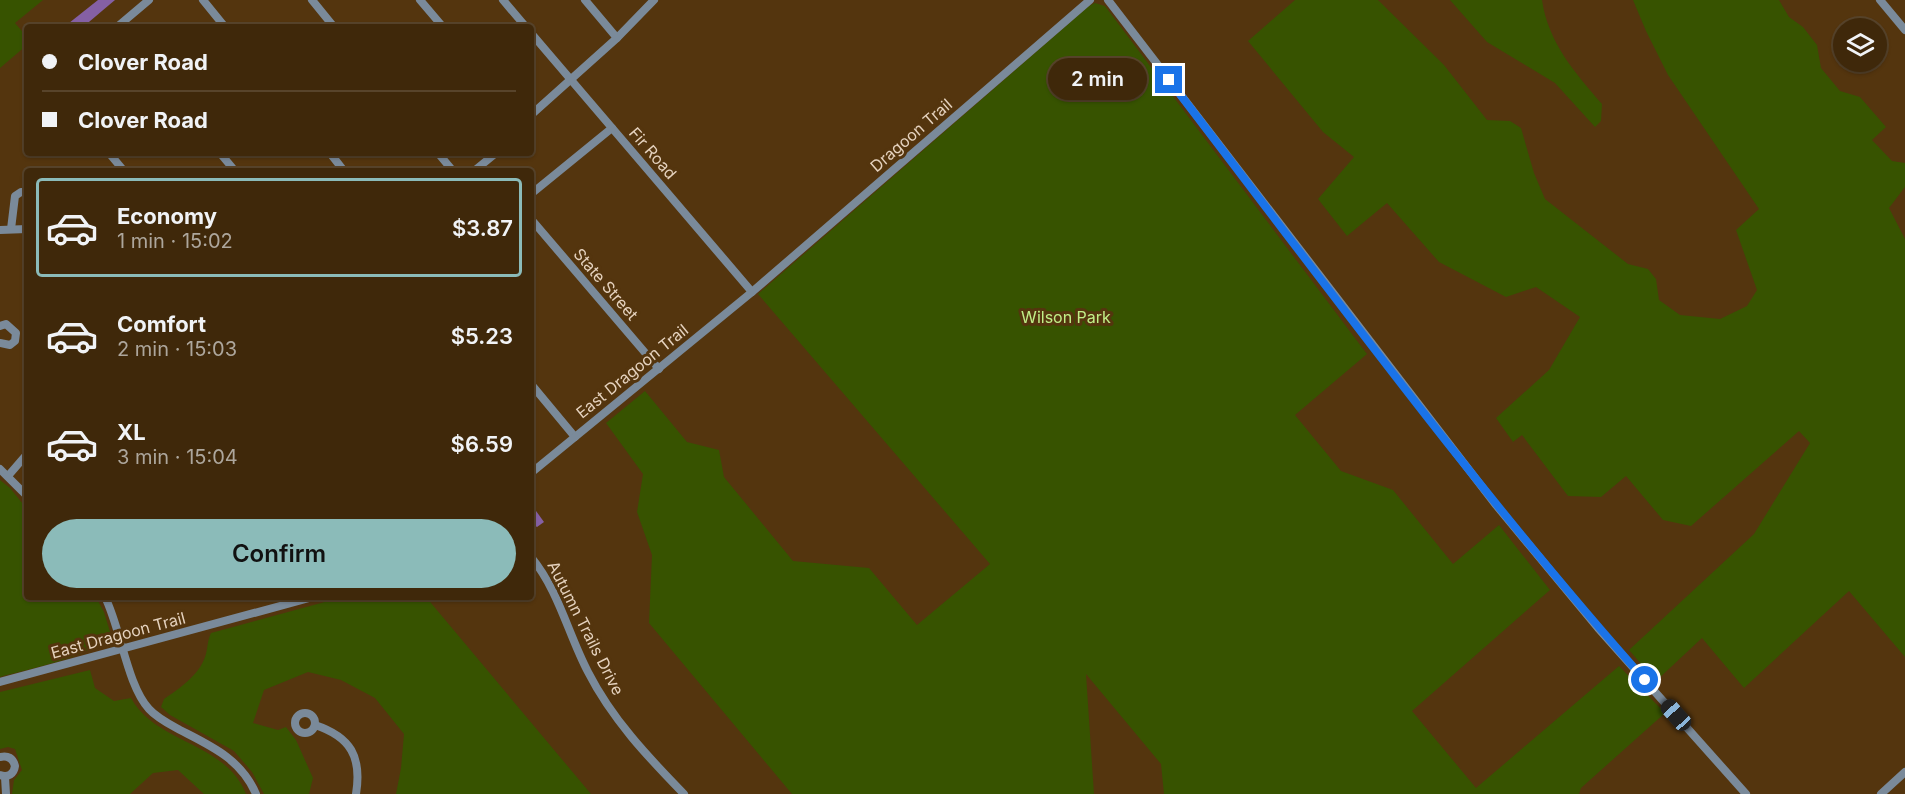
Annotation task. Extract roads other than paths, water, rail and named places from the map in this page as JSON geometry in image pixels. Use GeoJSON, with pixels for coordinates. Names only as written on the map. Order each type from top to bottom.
{"type":"FeatureCollection","features":[{"type":"Feature","properties":{"kind":"street"},"geometry":{"type":"LineString","coordinates":[[121,24],[149,0]]}},
{"type":"Feature","properties":{"kind":"street"},"geometry":{"type":"LineString","coordinates":[[203,0],[223,24]]}},
{"type":"Feature","properties":{"kind":"street"},"geometry":{"type":"LineString","coordinates":[[312,0],[332,24]]}},
{"type":"Feature","properties":{"kind":"street"},"geometry":{"type":"LineString","coordinates":[[420,0],[440,24]]}},
{"type":"Feature","properties":{"kind":"street"},"geometry":{"type":"LineString","coordinates":[[503,0],[523,24]]}},
{"type":"Feature","properties":{"kind":"street"},"geometry":{"type":"LineString","coordinates":[[585,0],[617,38]]}},
{"type":"Feature","properties":{"kind":"street"},"geometry":{"type":"LineString","coordinates":[[534,111],[617,38],[654,0]]}},
{"type":"Feature","properties":{"kind":"street","name":"Dragoon Trail"},"geometry":{"type":"LineString","coordinates":[[752,292],[1090,0]]}},
{"type":"Feature","properties":{"kind":"street"},"geometry":{"type":"LineString","coordinates":[[1108,0],[1482,488],[1593,621],[1746,794]]}},
{"type":"Feature","properties":{"kind":"street"},"geometry":{"type":"LineString","coordinates":[[1880,0],[1905,30]]}},
{"type":"Feature","properties":{"kind":"street","name":"Fir Road"},"geometry":{"type":"LineString","coordinates":[[534,37],[752,292]]}},
{"type":"Feature","properties":{"kind":"street"},"geometry":{"type":"LineString","coordinates":[[534,192],[612,128]]}},
{"type":"Feature","properties":{"kind":"street"},"geometry":{"type":"LineString","coordinates":[[112,156],[122,168]]}},
{"type":"Feature","properties":{"kind":"street"},"geometry":{"type":"LineString","coordinates":[[222,156],[232,168]]}},
{"type":"Feature","properties":{"kind":"street"},"geometry":{"type":"LineString","coordinates":[[332,156],[342,168]]}},
{"type":"Feature","properties":{"kind":"street"},"geometry":{"type":"LineString","coordinates":[[440,156],[450,168]]}},
{"type":"Feature","properties":{"kind":"street"},"geometry":{"type":"LineString","coordinates":[[478,168],[492,156]]}},
{"type":"Feature","properties":{"kind":"street"},"geometry":{"type":"LineString","coordinates":[[11,229],[15,196],[24,192]]}},
{"type":"Feature","properties":{"kind":"street","name":"State Street"},"geometry":{"type":"LineString","coordinates":[[534,223],[659,369]]}},
{"type":"Feature","properties":{"kind":"street"},"geometry":{"type":"LineString","coordinates":[[0,230],[24,229]]}},
{"type":"Feature","properties":{"kind":"street","name":"East Dragoon Trail"},"geometry":{"type":"LineString","coordinates":[[534,471],[752,292]]}},
{"type":"Feature","properties":{"kind":"street"},"geometry":{"type":"LineString","coordinates":[[0,326],[6,324],[16,333],[15,340],[10,345],[0,343]]}},
{"type":"Feature","properties":{"kind":"street"},"geometry":{"type":"LineString","coordinates":[[534,388],[575,437]]}},
{"type":"Feature","properties":{"kind":"street"},"geometry":{"type":"LineString","coordinates":[[8,476],[24,457]]}},
{"type":"Feature","properties":{"kind":"street"},"geometry":{"type":"LineString","coordinates":[[0,469],[24,493]]}},
{"type":"Feature","properties":{"kind":"street","name":"Autumn Trails Drive"},"geometry":{"type":"LineString","coordinates":[[534,561],[550,584],[587,671],[615,716],[636,744],[684,794]]}},
{"type":"Feature","properties":{"kind":"street"},"geometry":{"type":"LineString","coordinates":[[106,600],[124,648],[136,690],[149,709],[164,721],[230,758],[246,776],[256,794]]}},
{"type":"Feature","properties":{"kind":"street","name":"East Dragoon Trail"},"geometry":{"type":"LineString","coordinates":[[0,682],[302,600]]}},
{"type":"Feature","properties":{"kind":"street"},"geometry":{"type":"LineString","coordinates":[[315,725],[338,735],[351,749],[356,758],[358,772],[356,794]]}},
{"type":"Feature","properties":{"kind":"street"},"geometry":{"type":"LineString","coordinates":[[0,757],[8,757],[14,762],[12,773],[2,776],[6,794]]}},
{"type":"Feature","properties":{"kind":"street"},"geometry":{"type":"LineString","coordinates":[[1881,794],[1905,772]]}},
{"type":"Feature","properties":{"kind":"park label","name":"Wilson Park"},"geometry":{"type":"Point","coordinates":[1066,317]}}]}
